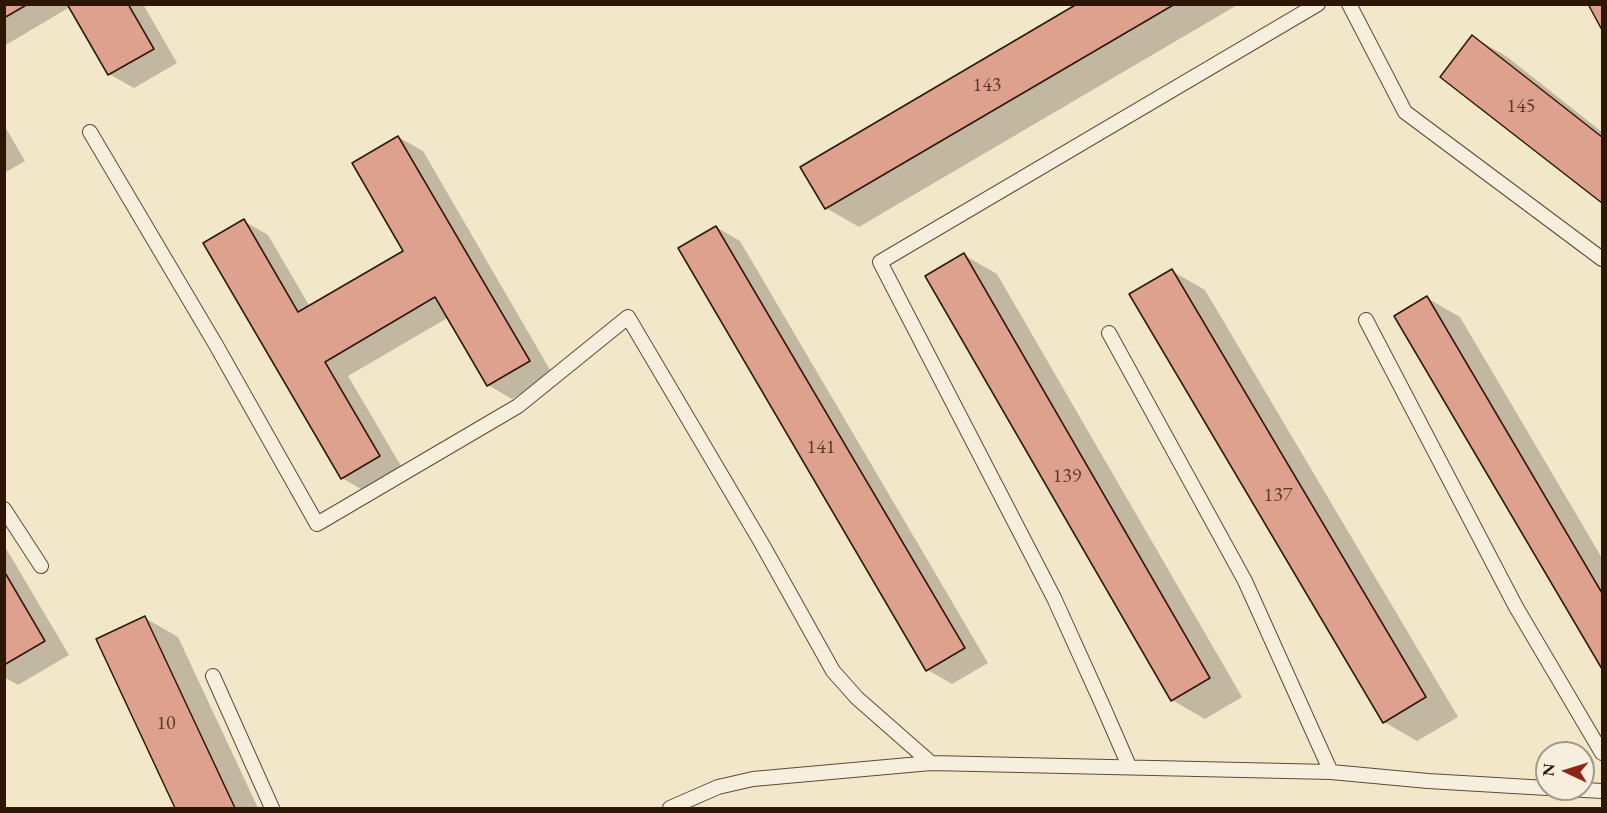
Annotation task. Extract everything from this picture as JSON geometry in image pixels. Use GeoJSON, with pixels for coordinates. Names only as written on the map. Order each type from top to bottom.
{"type":"FeatureCollection","features":[{"type":"Feature","properties":{"kind":"lane"},"geometry":{"type":"LineString","coordinates":[[1129,766],[1054,598],[880,262],[1318,4]]}},
{"type":"Feature","properties":{"kind":"lane"},"geometry":{"type":"LineString","coordinates":[[1349,4],[1405,112],[1602,259]]}},
{"type":"Feature","properties":{"kind":"lane"},"geometry":{"type":"LineString","coordinates":[[90,132],[216,345],[316,524],[518,406],[628,317],[762,544],[833,671],[857,698],[931,763]]}},
{"type":"Feature","properties":{"kind":"lane"},"geometry":{"type":"LineString","coordinates":[[1366,320],[1516,607],[1602,753]]}},
{"type":"Feature","properties":{"kind":"lane"},"geometry":{"type":"LineString","coordinates":[[1109,333],[1245,580],[1331,772]]}},
{"type":"Feature","properties":{"kind":"lane"},"geometry":{"type":"LineString","coordinates":[[4,509],[41,566]]}},
{"type":"Feature","properties":{"kind":"lane"},"geometry":{"type":"LineString","coordinates":[[213,676],[272,808]]}},
{"type":"Feature","properties":{"kind":"lane"},"geometry":{"type":"LineString","coordinates":[[670,808],[718,788],[753,779],[931,763],[1331,772],[1535,787]]}},
{"type":"Feature","properties":{"kind":"building"},"geometry":{"type":"Polygon","coordinates":[[[4,4],[28,4],[4,18],[4,4]]]}},
{"type":"Feature","properties":{"kind":"building"},"geometry":{"type":"Polygon","coordinates":[[[67,4],[128,4],[154,49],[108,75],[67,4]]]}},
{"type":"Feature","properties":{"kind":"building"},"geometry":{"type":"Polygon","coordinates":[[[1077,4],[1175,4],[825,209],[800,167],[1077,4]]]}},
{"type":"Feature","properties":{"kind":"building"},"geometry":{"type":"Polygon","coordinates":[[[1588,4],[1602,4],[1602,30],[1588,4]]]}},
{"type":"Feature","properties":{"kind":"building"},"geometry":{"type":"Polygon","coordinates":[[[1472,35],[1602,137],[1602,203],[1440,77],[1472,35]]]}},
{"type":"Feature","properties":{"kind":"building"},"geometry":{"type":"Polygon","coordinates":[[[398,136],[530,361],[487,386],[435,297],[325,362],[380,456],[341,479],[203,243],[244,219],[298,312],[403,251],[352,163],[398,136]]]}},
{"type":"Feature","properties":{"kind":"building"},"geometry":{"type":"Polygon","coordinates":[[[716,226],[965,648],[926,671],[678,248],[716,226]]]}},
{"type":"Feature","properties":{"kind":"building"},"geometry":{"type":"Polygon","coordinates":[[[964,253],[1210,678],[1171,701],[925,276],[964,253]]]}},
{"type":"Feature","properties":{"kind":"building"},"geometry":{"type":"Polygon","coordinates":[[[1172,269],[1426,697],[1383,723],[1129,294],[1172,269]]]}},
{"type":"Feature","properties":{"kind":"building"},"geometry":{"type":"Polygon","coordinates":[[[1427,296],[1602,593],[1602,669],[1394,316],[1427,296]]]}},
{"type":"Feature","properties":{"kind":"building"},"geometry":{"type":"Polygon","coordinates":[[[4,571],[45,641],[4,665],[4,571]]]}},
{"type":"Feature","properties":{"kind":"building"},"geometry":{"type":"Polygon","coordinates":[[[145,616],[235,808],[175,808],[96,639],[145,616]]]}}]}
